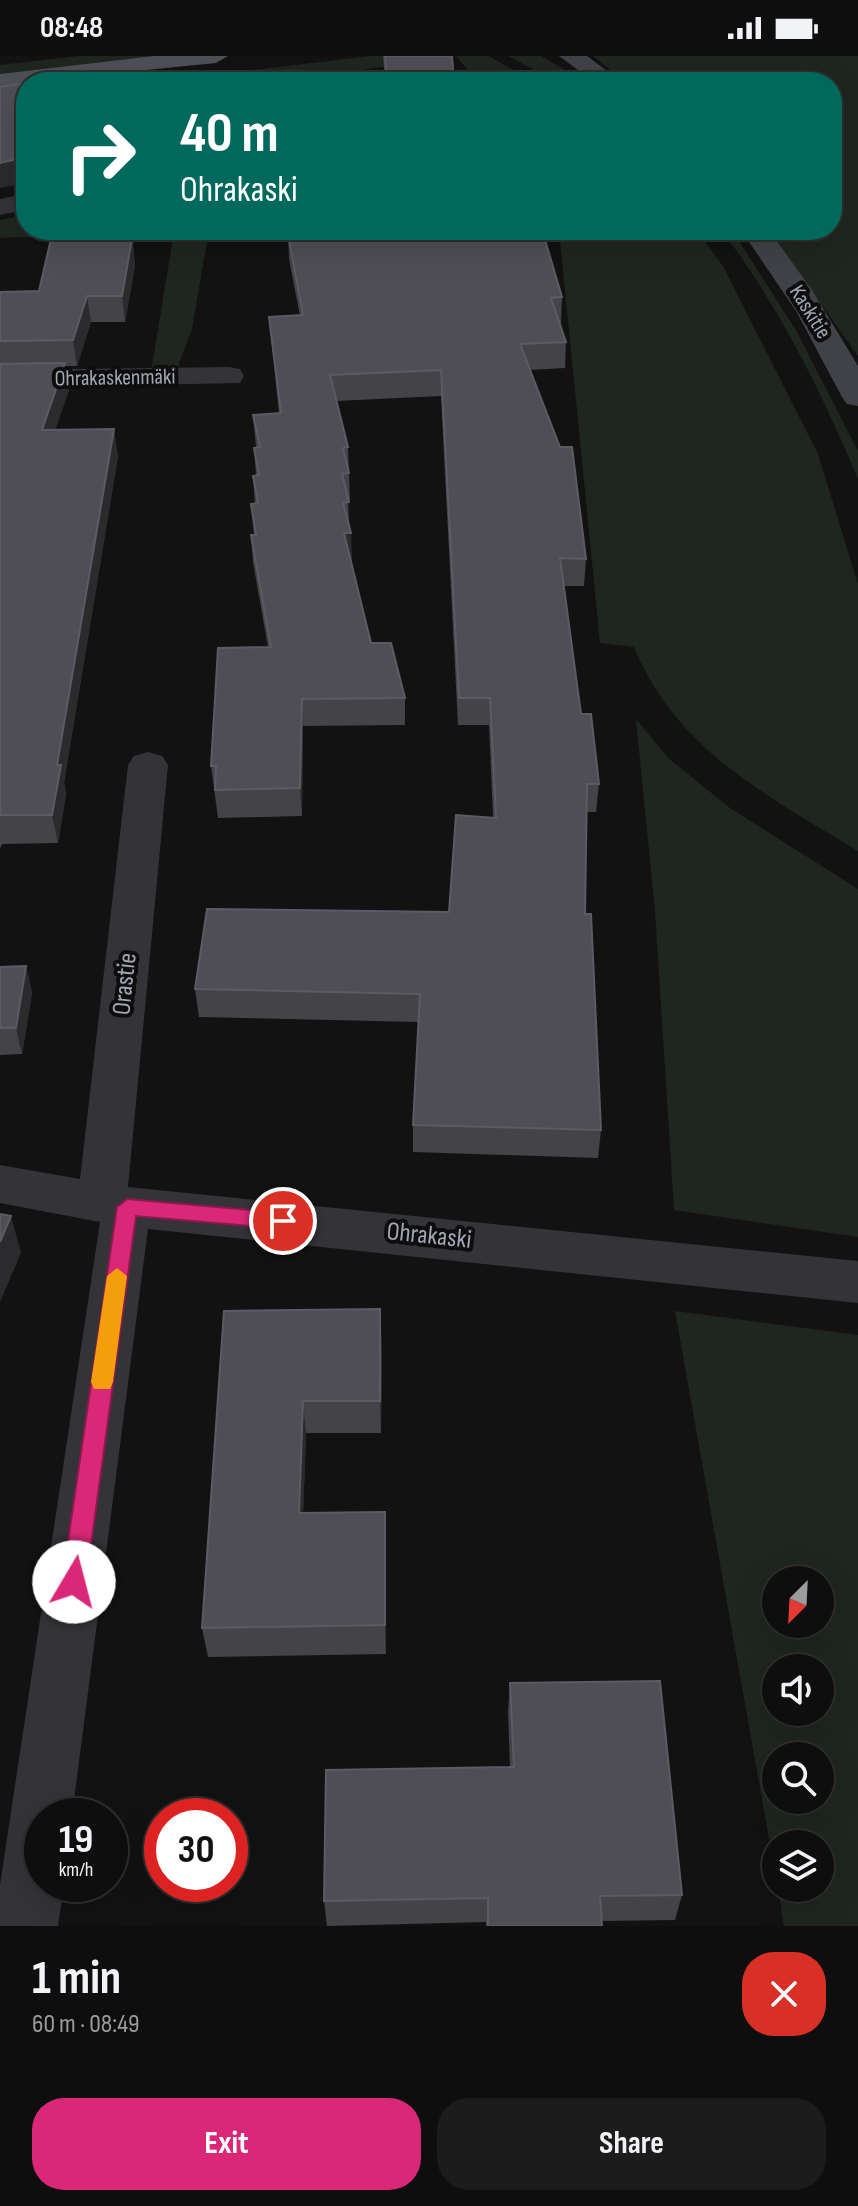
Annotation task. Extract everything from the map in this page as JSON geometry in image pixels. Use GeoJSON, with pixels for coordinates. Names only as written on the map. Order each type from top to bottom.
{"type":"FeatureCollection","features":[{"type":"Feature","properties":{"kind":"main road"},"geometry":{"type":"LineString","coordinates":[[78,72],[216,56]]}},
{"type":"Feature","properties":{"kind":"street"},"geometry":{"type":"LineString","coordinates":[[571,56],[595,72]]}},
{"type":"Feature","properties":{"kind":"street","name":"Kaskitie"},"geometry":{"type":"LineString","coordinates":[[763,240],[837,356],[858,397]]}},
{"type":"Feature","properties":{"kind":"street","name":"Ohrakaskenmäki"},"geometry":{"type":"LineString","coordinates":[[0,379],[229,376]]}},
{"type":"Feature","properties":{"kind":"street","name":"Orastie"},"geometry":{"type":"LineString","coordinates":[[26,1926],[114,1205],[148,765]]}},
{"type":"Feature","properties":{"kind":"street","name":"Ohrakaski"},"geometry":{"type":"LineString","coordinates":[[0,1184],[114,1205],[858,1282]]}},
{"type":"Feature","properties":{"kind":"shaded area"},"geometry":{"type":"Polygon","coordinates":[[[79,56],[157,56],[0,74],[0,65],[79,56]]]}},
{"type":"Feature","properties":{"kind":"shaded area"},"geometry":{"type":"Polygon","coordinates":[[[370,56],[456,56],[346,72],[236,72],[370,56]]]}},
{"type":"Feature","properties":{"kind":"shaded area"},"geometry":{"type":"Polygon","coordinates":[[[456,56],[489,56],[517,72],[470,72],[456,56]]]}},
{"type":"Feature","properties":{"kind":"shaded area"},"geometry":{"type":"Polygon","coordinates":[[[508,56],[541,56],[568,72],[538,72],[508,56]]]}},
{"type":"Feature","properties":{"kind":"shaded area"},"geometry":{"type":"Polygon","coordinates":[[[593,56],[858,56],[858,356],[776,240],[842,240],[842,72],[613,72],[593,56]]]}},
{"type":"Feature","properties":{"kind":"shaded area"},"geometry":{"type":"Polygon","coordinates":[[[16,217],[16,237],[0,238],[0,220],[16,217]]]}},
{"type":"Feature","properties":{"kind":"shaded area"},"geometry":{"type":"Polygon","coordinates":[[[173,240],[207,240],[192,329],[176,371],[151,372],[173,240]]]}},
{"type":"Feature","properties":{"kind":"shaded area"},"geometry":{"type":"Polygon","coordinates":[[[560,240],[704,240],[723,266],[818,454],[858,584],[858,851],[759,789],[700,742],[674,715],[652,683],[634,647],[600,643],[560,240]]]}},
{"type":"Feature","properties":{"kind":"shaded area"},"geometry":{"type":"Polygon","coordinates":[[[728,240],[738,240],[797,332],[858,451],[858,479],[797,350],[728,240]]]}},
{"type":"Feature","properties":{"kind":"shaded area"},"geometry":{"type":"Polygon","coordinates":[[[636,719],[668,758],[730,808],[858,889],[858,1237],[674,1210],[655,911],[636,719]]]}},
{"type":"Feature","properties":{"kind":"shaded area"},"geometry":{"type":"Polygon","coordinates":[[[675,1311],[858,1335],[858,1926],[784,1926],[780,1902],[834,1902],[834,1830],[767,1830],[765,1814],[834,1814],[834,1742],[762,1742],[762,1799],[675,1311]]]}},
{"type":"Feature","properties":{"kind":"building"},"geometry":{"type":"Polygon","coordinates":[[[385,56],[452,56],[453,72],[386,72],[385,56]]]}},
{"type":"Feature","properties":{"kind":"building"},"geometry":{"type":"Polygon","coordinates":[[[16,85],[16,159],[0,163],[0,87],[16,85]]]}},
{"type":"Feature","properties":{"kind":"building"},"geometry":{"type":"Polygon","coordinates":[[[51,240],[132,240],[122,296],[87,296],[73,340],[0,341],[0,292],[39,291],[51,240]]]}},
{"type":"Feature","properties":{"kind":"building"},"geometry":{"type":"Polygon","coordinates":[[[289,240],[545,240],[562,297],[551,298],[566,342],[520,344],[560,447],[572,447],[586,559],[560,558],[581,714],[591,714],[599,784],[587,784],[585,914],[591,914],[601,1130],[413,1125],[420,994],[195,989],[207,909],[449,912],[456,815],[496,818],[490,698],[459,698],[441,370],[330,375],[348,447],[343,448],[349,473],[342,474],[349,502],[343,503],[351,533],[344,533],[371,643],[391,643],[405,698],[302,699],[300,788],[215,790],[216,766],[211,766],[218,648],[271,647],[251,535],[256,535],[251,504],[258,503],[253,476],[259,475],[254,448],[260,447],[253,415],[281,413],[269,317],[303,315],[289,240]]]}},
{"type":"Feature","properties":{"kind":"building"},"geometry":{"type":"Polygon","coordinates":[[[65,363],[42,430],[114,429],[57,765],[61,765],[52,815],[0,815],[0,364],[65,363]]]}},
{"type":"Feature","properties":{"kind":"building"},"geometry":{"type":"Polygon","coordinates":[[[26,966],[16,1028],[0,1028],[0,967],[26,966]]]}},
{"type":"Feature","properties":{"kind":"building"},"geometry":{"type":"Polygon","coordinates":[[[0,1214],[11,1216],[0,1242],[0,1214]]]}},
{"type":"Feature","properties":{"kind":"building"},"geometry":{"type":"Polygon","coordinates":[[[380,1309],[380,1401],[303,1401],[299,1513],[385,1512],[385,1625],[202,1628],[224,1311],[380,1309]]]}},
{"type":"Feature","properties":{"kind":"building"},"geometry":{"type":"Polygon","coordinates":[[[660,1681],[682,1895],[600,1896],[602,1926],[488,1926],[488,1898],[324,1901],[326,1770],[514,1767],[510,1683],[660,1681]]]}},
{"type":"Feature","properties":{"kind":"slow traffic"},"geometry":{"type":"LineString","coordinates":[[102,1382],[117,1276]]}},
{"type":"Feature","properties":{"kind":"route"},"geometry":{"type":"LineString","coordinates":[[74,1582],[127,1207],[283,1221]]}}]}
